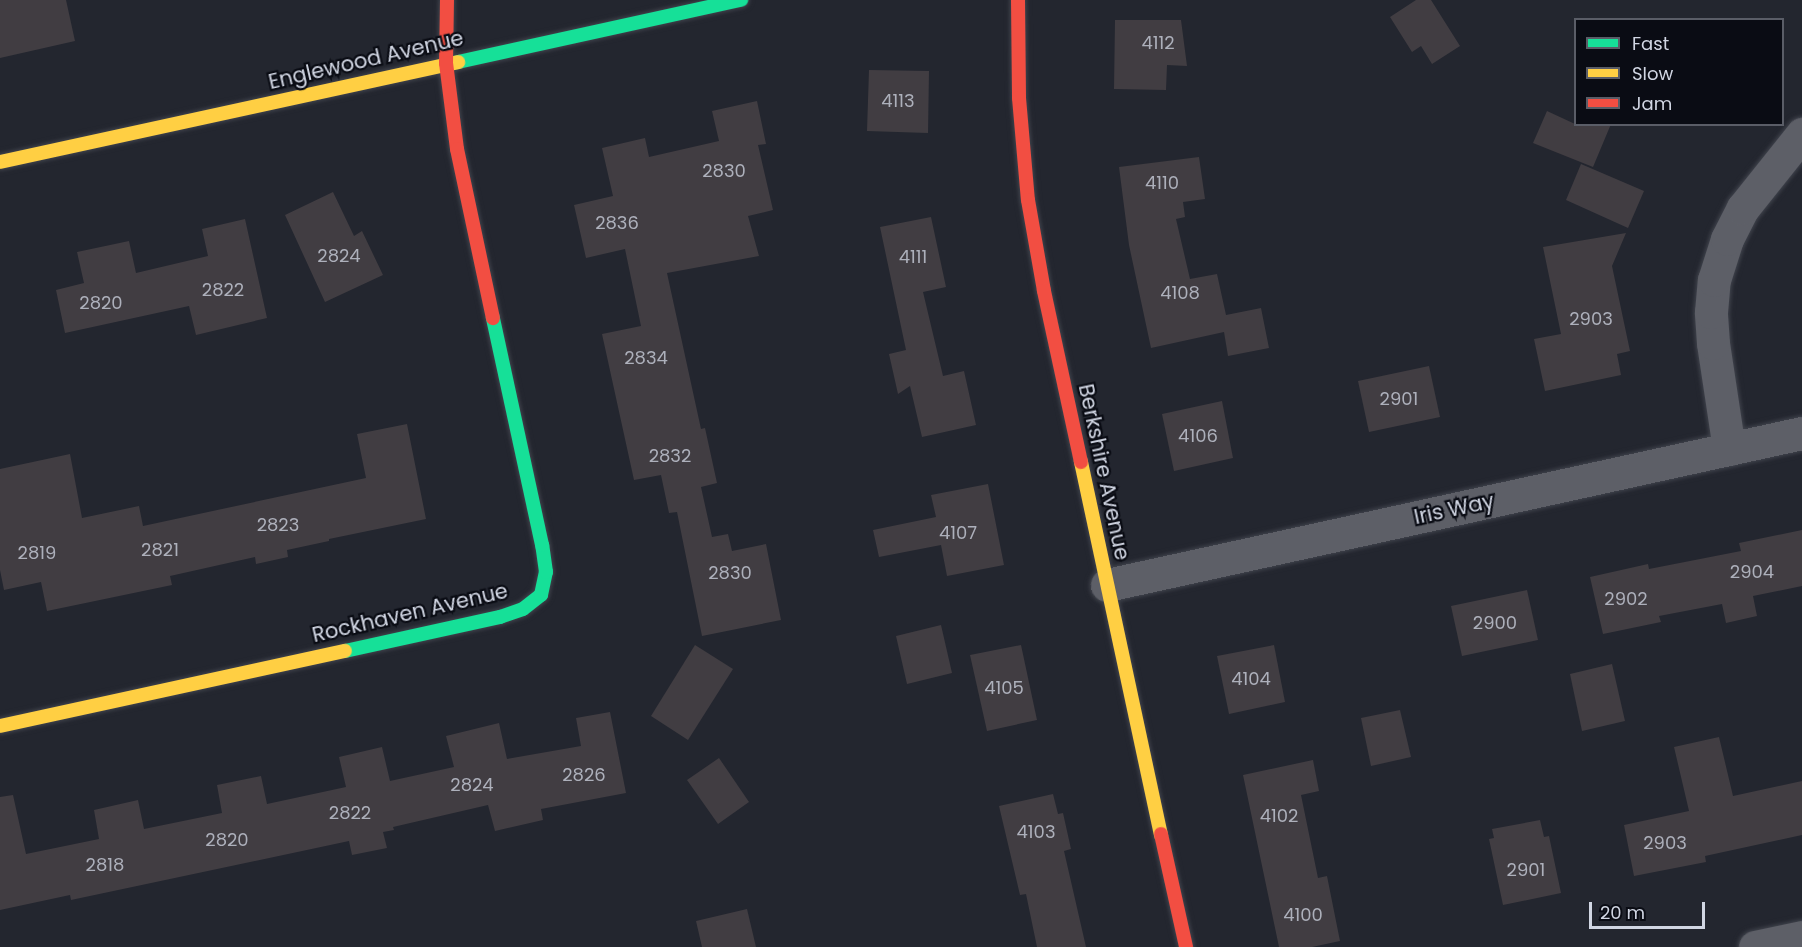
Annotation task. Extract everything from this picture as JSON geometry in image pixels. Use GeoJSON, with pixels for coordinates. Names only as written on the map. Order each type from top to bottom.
{"type":"FeatureCollection","features":[{"type":"Feature","properties":{"kind":"street","name":"Rockhaven Avenue"},"geometry":{"type":"LineString","coordinates":[[0,726],[500,617],[523,609],[541,595],[546,573],[542,545],[457,149],[446,63],[447,0]]}},
{"type":"Feature","properties":{"kind":"street","name":"Englewood Avenue"},"geometry":{"type":"LineString","coordinates":[[0,162],[741,0]]}},
{"type":"Feature","properties":{"kind":"street","name":"Berkshire Avenue"},"geometry":{"type":"LineString","coordinates":[[1018,0],[1018,98],[1028,200],[1044,291],[1186,947]]}},
{"type":"Feature","properties":{"kind":"street"},"geometry":{"type":"LineString","coordinates":[[1728,449],[1713,343],[1711,312],[1714,280],[1727,239],[1743,208],[1802,134]]}},
{"type":"Feature","properties":{"kind":"street","name":"Iris Way"},"geometry":{"type":"LineString","coordinates":[[1107,585],[1802,433]]}},
{"type":"Feature","properties":{"kind":"street"},"geometry":{"type":"LineString","coordinates":[[1755,947],[1802,937]]}},
{"type":"Feature","properties":{"kind":"building"},"geometry":{"type":"Polygon","coordinates":[[[0,0],[66,0],[75,41],[0,58],[0,0]]]}},
{"type":"Feature","properties":{"kind":"building"},"geometry":{"type":"Polygon","coordinates":[[[1416,0],[1431,0],[1460,46],[1432,64],[1421,46],[1412,52],[1390,17],[1416,0]]]}},
{"type":"Feature","properties":{"kind":"building"},"geometry":{"type":"Polygon","coordinates":[[[1115,20],[1181,20],[1187,66],[1167,65],[1166,90],[1114,89],[1115,20]]]}},
{"type":"Feature","properties":{"kind":"building"},"geometry":{"type":"Polygon","coordinates":[[[869,70],[929,71],[928,133],[867,131],[869,70]]]}},
{"type":"Feature","properties":{"kind":"building"},"geometry":{"type":"Polygon","coordinates":[[[757,101],[766,144],[758,145],[773,210],[748,216],[759,256],[667,273],[701,429],[705,428],[717,483],[701,487],[712,537],[728,534],[732,551],[766,544],[781,620],[702,636],[677,512],[669,513],[661,475],[634,480],[602,334],[641,326],[625,249],[586,258],[574,205],[613,196],[602,148],[645,138],[649,157],[719,141],[712,111],[757,101]]]}},
{"type":"Feature","properties":{"kind":"building"},"geometry":{"type":"Polygon","coordinates":[[[1547,111],[1574,124],[1574,126],[1610,126],[1593,167],[1533,143],[1547,111]]]}},
{"type":"Feature","properties":{"kind":"building"},"geometry":{"type":"Polygon","coordinates":[[[1199,157],[1205,199],[1183,202],[1185,217],[1176,219],[1190,279],[1217,274],[1226,315],[1261,308],[1269,348],[1228,356],[1224,332],[1151,348],[1129,245],[1119,167],[1199,157]]]}},
{"type":"Feature","properties":{"kind":"building"},"geometry":{"type":"Polygon","coordinates":[[[1581,164],[1644,191],[1628,228],[1566,200],[1581,164]]]}},
{"type":"Feature","properties":{"kind":"building"},"geometry":{"type":"Polygon","coordinates":[[[333,192],[354,236],[362,231],[383,275],[325,302],[285,215],[333,192]]]}},
{"type":"Feature","properties":{"kind":"building"},"geometry":{"type":"Polygon","coordinates":[[[931,217],[946,287],[923,292],[943,376],[964,371],[976,425],[922,437],[910,386],[898,394],[889,354],[906,350],[880,227],[931,217]]]}},
{"type":"Feature","properties":{"kind":"building"},"geometry":{"type":"Polygon","coordinates":[[[245,219],[267,318],[196,335],[189,306],[65,333],[56,290],[84,283],[77,252],[129,241],[136,273],[208,256],[202,229],[245,219]]]}},
{"type":"Feature","properties":{"kind":"building"},"geometry":{"type":"Polygon","coordinates":[[[1626,233],[1612,266],[1630,351],[1617,354],[1621,375],[1545,391],[1534,339],[1561,334],[1543,247],[1626,233]]]}},
{"type":"Feature","properties":{"kind":"building"},"geometry":{"type":"Polygon","coordinates":[[[1429,366],[1440,417],[1369,432],[1358,381],[1429,366]]]}},
{"type":"Feature","properties":{"kind":"building"},"geometry":{"type":"Polygon","coordinates":[[[1222,401],[1233,458],[1174,471],[1162,414],[1222,401]]]}},
{"type":"Feature","properties":{"kind":"building"},"geometry":{"type":"Polygon","coordinates":[[[407,424],[426,519],[287,550],[288,557],[256,564],[255,557],[170,576],[172,585],[47,611],[41,582],[4,590],[0,570],[0,469],[70,454],[82,518],[139,506],[143,526],[366,478],[357,434],[407,424]]]}},
{"type":"Feature","properties":{"kind":"building"},"geometry":{"type":"Polygon","coordinates":[[[988,484],[1004,565],[947,576],[941,545],[879,557],[873,530],[936,517],[931,495],[988,484]]]}},
{"type":"Feature","properties":{"kind":"building"},"geometry":{"type":"Polygon","coordinates":[[[1802,530],[1802,586],[1753,596],[1757,616],[1726,623],[1722,604],[1659,616],[1661,622],[1603,634],[1590,577],[1648,564],[1649,569],[1741,551],[1739,543],[1802,530]]]}},
{"type":"Feature","properties":{"kind":"building"},"geometry":{"type":"Polygon","coordinates":[[[1527,590],[1538,640],[1462,656],[1451,606],[1527,590]]]}},
{"type":"Feature","properties":{"kind":"building"},"geometry":{"type":"Polygon","coordinates":[[[941,625],[952,673],[907,684],[896,636],[941,625]]]}},
{"type":"Feature","properties":{"kind":"building"},"geometry":{"type":"Polygon","coordinates":[[[695,645],[733,669],[688,740],[651,716],[695,645]]]}},
{"type":"Feature","properties":{"kind":"building"},"geometry":{"type":"Polygon","coordinates":[[[1021,645],[1037,720],[987,731],[970,655],[1021,645]]]}},
{"type":"Feature","properties":{"kind":"building"},"geometry":{"type":"Polygon","coordinates":[[[1274,645],[1285,702],[1229,714],[1217,656],[1274,645]]]}},
{"type":"Feature","properties":{"kind":"building"},"geometry":{"type":"Polygon","coordinates":[[[1612,664],[1625,721],[1582,731],[1570,674],[1612,664]]]}},
{"type":"Feature","properties":{"kind":"building"},"geometry":{"type":"Polygon","coordinates":[[[1400,710],[1411,757],[1371,766],[1361,718],[1400,710]]]}},
{"type":"Feature","properties":{"kind":"building"},"geometry":{"type":"Polygon","coordinates":[[[610,712],[626,793],[541,809],[543,820],[495,831],[488,805],[393,827],[394,830],[383,832],[387,848],[352,855],[349,841],[71,900],[70,895],[0,910],[0,797],[13,795],[26,854],[99,839],[94,810],[138,800],[144,829],[222,813],[217,785],[261,776],[267,804],[346,787],[339,757],[382,747],[390,781],[454,767],[446,736],[499,723],[507,759],[581,746],[576,718],[610,712]]]}},
{"type":"Feature","properties":{"kind":"building"},"geometry":{"type":"Polygon","coordinates":[[[1719,737],[1733,796],[1802,781],[1802,835],[1705,856],[1706,862],[1634,876],[1624,825],[1689,811],[1674,747],[1719,737]]]}},
{"type":"Feature","properties":{"kind":"building"},"geometry":{"type":"Polygon","coordinates":[[[719,758],[749,802],[718,824],[687,780],[719,758]]]}},
{"type":"Feature","properties":{"kind":"building"},"geometry":{"type":"Polygon","coordinates":[[[1313,760],[1319,791],[1301,795],[1318,878],[1327,876],[1340,941],[1312,947],[1279,947],[1243,775],[1313,760]]]}},
{"type":"Feature","properties":{"kind":"building"},"geometry":{"type":"Polygon","coordinates":[[[1053,794],[1058,814],[1063,813],[1071,849],[1064,851],[1086,947],[1037,947],[1026,894],[1020,895],[999,806],[1053,794]]]}},
{"type":"Feature","properties":{"kind":"building"},"geometry":{"type":"Polygon","coordinates":[[[1540,820],[1544,837],[1549,836],[1561,893],[1503,905],[1489,839],[1494,838],[1492,829],[1540,820]]]}},
{"type":"Feature","properties":{"kind":"building"},"geometry":{"type":"Polygon","coordinates":[[[747,909],[756,947],[702,947],[696,921],[747,909]]]}},
{"type":"Feature","properties":{"kind":"traffic: fast"},"geometry":{"type":"LineString","coordinates":[[458,62],[741,0]]}},
{"type":"Feature","properties":{"kind":"traffic: fast"},"geometry":{"type":"LineString","coordinates":[[345,651],[500,617],[523,609],[541,595],[546,572],[542,545],[493,318]]}},
{"type":"Feature","properties":{"kind":"traffic: slow"},"geometry":{"type":"LineString","coordinates":[[0,162],[458,62]]}},
{"type":"Feature","properties":{"kind":"traffic: slow"},"geometry":{"type":"LineString","coordinates":[[1081,462],[1161,834]]}},
{"type":"Feature","properties":{"kind":"traffic: slow"},"geometry":{"type":"LineString","coordinates":[[0,726],[345,651]]}},
{"type":"Feature","properties":{"kind":"traffic: jam"},"geometry":{"type":"LineString","coordinates":[[447,0],[446,63],[457,149],[493,318]]}},
{"type":"Feature","properties":{"kind":"traffic: jam"},"geometry":{"type":"LineString","coordinates":[[1018,0],[1019,98],[1028,200],[1044,291],[1081,462]]}},
{"type":"Feature","properties":{"kind":"traffic: jam"},"geometry":{"type":"LineString","coordinates":[[1161,834],[1186,947]]}}]}
